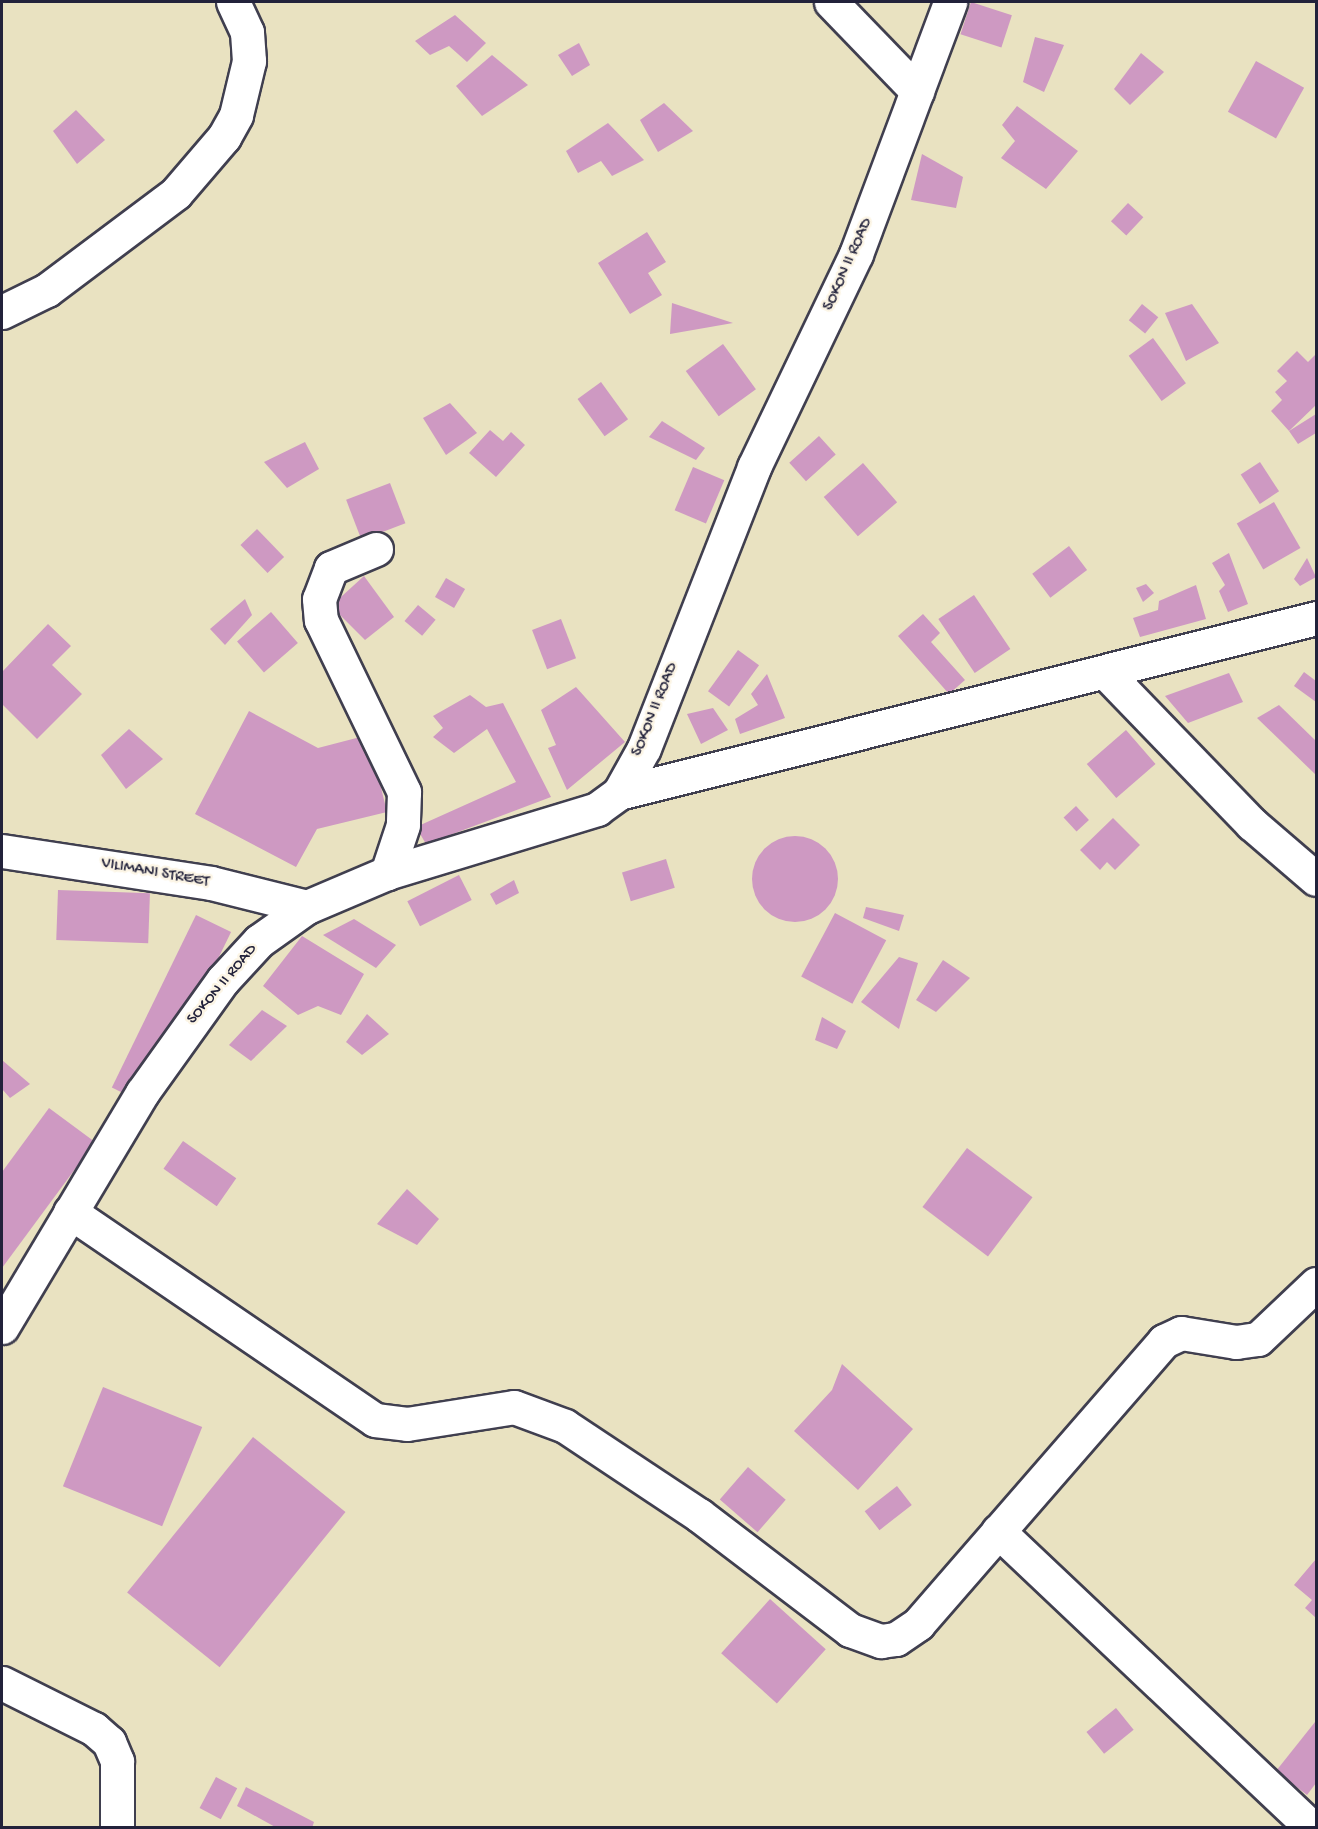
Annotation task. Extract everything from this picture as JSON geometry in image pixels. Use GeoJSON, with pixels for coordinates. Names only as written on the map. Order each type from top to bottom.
{"type":"FeatureCollection","features":[{"type":"Feature","properties":{"kind":"street"},"geometry":{"type":"LineString","coordinates":[[2,312],[47,290],[176,193],[224,137],[236,115],[249,61],[247,32],[233,2]]}},
{"type":"Feature","properties":{"kind":"street"},"geometry":{"type":"LineString","coordinates":[[831,2],[917,91]]}},
{"type":"Feature","properties":{"kind":"street","name":"SOKON II ROAD"},"geometry":{"type":"LineString","coordinates":[[2,1327],[142,1093],[223,980],[259,941],[308,907],[387,873],[597,809],[619,793],[644,748],[741,496],[856,254],[950,2]]}},
{"type":"Feature","properties":{"kind":"street"},"geometry":{"type":"LineString","coordinates":[[376,549],[331,568],[319,599],[321,620],[404,792],[403,825],[387,873]]}},
{"type":"Feature","properties":{"kind":"street"},"geometry":{"type":"LineString","coordinates":[[619,793],[1108,675],[1317,618]]}},
{"type":"Feature","properties":{"kind":"street"},"geometry":{"type":"LineString","coordinates":[[1108,675],[1251,824],[1317,879]]}},
{"type":"Feature","properties":{"kind":"street","name":"VILIMANI STREET"},"geometry":{"type":"LineString","coordinates":[[2,851],[211,884],[308,907]]}},
{"type":"Feature","properties":{"kind":"street"},"geometry":{"type":"LineString","coordinates":[[70,1212],[375,1420],[407,1424],[514,1407],[565,1426],[599,1444],[866,1638],[881,1641],[908,1633],[1164,1341],[1181,1333],[1236,1342],[1258,1339],[1317,1284]]}},
{"type":"Feature","properties":{"kind":"street"},"geometry":{"type":"LineString","coordinates":[[998,1531],[1308,1824]]}},
{"type":"Feature","properties":{"kind":"street"},"geometry":{"type":"LineString","coordinates":[[2,1683],[94,1729],[109,1742],[117,1761],[117,1827]]}},
{"type":"Feature","properties":{"kind":"building"},"geometry":{"type":"Polygon","coordinates":[[[971,2],[1012,15],[1001,48],[960,34],[971,2]]]}},
{"type":"Feature","properties":{"kind":"building"},"geometry":{"type":"Polygon","coordinates":[[[455,15],[486,43],[467,62],[449,46],[430,55],[415,41],[455,15]]]}},
{"type":"Feature","properties":{"kind":"building"},"geometry":{"type":"Polygon","coordinates":[[[1035,37],[1064,45],[1044,92],[1023,82],[1035,37]]]}},
{"type":"Feature","properties":{"kind":"building"},"geometry":{"type":"Polygon","coordinates":[[[579,43],[590,65],[572,76],[558,55],[579,43]]]}},
{"type":"Feature","properties":{"kind":"building"},"geometry":{"type":"Polygon","coordinates":[[[1141,53],[1164,72],[1130,105],[1114,89],[1141,53]]]}},
{"type":"Feature","properties":{"kind":"building"},"geometry":{"type":"Polygon","coordinates":[[[492,55],[528,85],[482,116],[456,86],[492,55]]]}},
{"type":"Feature","properties":{"kind":"building"},"geometry":{"type":"Polygon","coordinates":[[[1256,61],[1304,88],[1276,138],[1228,112],[1256,61]]]}},
{"type":"Feature","properties":{"kind":"building"},"geometry":{"type":"Polygon","coordinates":[[[664,103],[693,131],[658,152],[640,120],[664,103]]]}},
{"type":"Feature","properties":{"kind":"building"},"geometry":{"type":"Polygon","coordinates":[[[1017,106],[1078,151],[1046,189],[1001,158],[1015,141],[1002,125],[1017,106]]]}},
{"type":"Feature","properties":{"kind":"building"},"geometry":{"type":"Polygon","coordinates":[[[76,110],[105,140],[77,164],[53,131],[76,110]]]}},
{"type":"Feature","properties":{"kind":"building"},"geometry":{"type":"Polygon","coordinates":[[[608,123],[644,160],[612,176],[601,161],[578,173],[566,151],[608,123]]]}},
{"type":"Feature","properties":{"kind":"building"},"geometry":{"type":"Polygon","coordinates":[[[922,154],[963,177],[956,208],[911,200],[922,154]]]}},
{"type":"Feature","properties":{"kind":"building"},"geometry":{"type":"Polygon","coordinates":[[[1128,203],[1143,217],[1126,236],[1111,221],[1128,203]]]}},
{"type":"Feature","properties":{"kind":"building"},"geometry":{"type":"Polygon","coordinates":[[[647,232],[666,262],[648,273],[662,295],[630,314],[598,263],[647,232]]]}},
{"type":"Feature","properties":{"kind":"building"},"geometry":{"type":"Polygon","coordinates":[[[672,303],[733,323],[670,334],[672,303]]]}},
{"type":"Feature","properties":{"kind":"building"},"geometry":{"type":"Polygon","coordinates":[[[1142,304],[1158,317],[1145,334],[1129,320],[1142,304]]]}},
{"type":"Feature","properties":{"kind":"building"},"geometry":{"type":"Polygon","coordinates":[[[1192,304],[1219,343],[1186,361],[1165,313],[1192,304]]]}},
{"type":"Feature","properties":{"kind":"building"},"geometry":{"type":"Polygon","coordinates":[[[1153,338],[1186,383],[1162,401],[1129,356],[1153,338]]]}},
{"type":"Feature","properties":{"kind":"building"},"geometry":{"type":"Polygon","coordinates":[[[723,344],[756,389],[719,416],[686,371],[723,344]]]}},
{"type":"Feature","properties":{"kind":"building"},"geometry":{"type":"Polygon","coordinates":[[[1297,351],[1308,362],[1316,354],[1316,405],[1289,431],[1271,411],[1282,400],[1275,392],[1287,381],[1277,371],[1297,351]]]}},
{"type":"Feature","properties":{"kind":"building"},"geometry":{"type":"Polygon","coordinates":[[[601,382],[628,419],[605,436],[578,399],[601,382]]]}},
{"type":"Feature","properties":{"kind":"building"},"geometry":{"type":"Polygon","coordinates":[[[450,403],[477,433],[446,455],[423,418],[450,403]]]}},
{"type":"Feature","properties":{"kind":"building"},"geometry":{"type":"Polygon","coordinates":[[[1316,414],[1316,433],[1298,444],[1289,431],[1316,414]]]}},
{"type":"Feature","properties":{"kind":"building"},"geometry":{"type":"Polygon","coordinates":[[[662,421],[705,448],[696,460],[649,437],[662,421]]]}},
{"type":"Feature","properties":{"kind":"building"},"geometry":{"type":"Polygon","coordinates":[[[490,430],[503,441],[511,432],[525,445],[496,477],[469,453],[490,430]]]}},
{"type":"Feature","properties":{"kind":"building"},"geometry":{"type":"Polygon","coordinates":[[[819,436],[836,455],[806,481],[789,463],[819,436]]]}},
{"type":"Feature","properties":{"kind":"building"},"geometry":{"type":"Polygon","coordinates":[[[305,442],[319,469],[287,488],[264,462],[305,442]]]}},
{"type":"Feature","properties":{"kind":"building"},"geometry":{"type":"Polygon","coordinates":[[[1260,462],[1279,491],[1260,504],[1241,475],[1260,462]]]}},
{"type":"Feature","properties":{"kind":"building"},"geometry":{"type":"Polygon","coordinates":[[[863,463],[897,502],[858,536],[824,497],[863,463]]]}},
{"type":"Feature","properties":{"kind":"building"},"geometry":{"type":"Polygon","coordinates":[[[693,467],[724,480],[706,524],[675,510],[693,467]]]}},
{"type":"Feature","properties":{"kind":"building"},"geometry":{"type":"Polygon","coordinates":[[[390,483],[405,523],[362,540],[346,500],[390,483]]]}},
{"type":"Feature","properties":{"kind":"building"},"geometry":{"type":"Polygon","coordinates":[[[1274,502],[1300,548],[1263,569],[1237,524],[1274,502]]]}},
{"type":"Feature","properties":{"kind":"building"},"geometry":{"type":"Polygon","coordinates":[[[257,529],[284,557],[268,573],[240,545],[257,529]]]}},
{"type":"Feature","properties":{"kind":"building"},"geometry":{"type":"Polygon","coordinates":[[[1069,546],[1087,570],[1050,598],[1032,574],[1069,546]]]}},
{"type":"Feature","properties":{"kind":"building"},"geometry":{"type":"Polygon","coordinates":[[[1229,553],[1248,604],[1228,612],[1219,591],[1225,585],[1212,563],[1229,553]]]}},
{"type":"Feature","properties":{"kind":"building"},"geometry":{"type":"Polygon","coordinates":[[[1307,558],[1316,577],[1300,586],[1294,579],[1307,558]]]}},
{"type":"Feature","properties":{"kind":"building"},"geometry":{"type":"Polygon","coordinates":[[[364,576],[394,617],[365,640],[331,606],[364,576]]]}},
{"type":"Feature","properties":{"kind":"building"},"geometry":{"type":"Polygon","coordinates":[[[446,578],[465,589],[454,608],[435,597],[446,578]]]}},
{"type":"Feature","properties":{"kind":"building"},"geometry":{"type":"Polygon","coordinates":[[[1146,584],[1154,593],[1143,602],[1136,588],[1146,584]]]}},
{"type":"Feature","properties":{"kind":"building"},"geometry":{"type":"Polygon","coordinates":[[[1196,585],[1206,619],[1140,637],[1133,618],[1158,610],[1159,601],[1196,585]]]}},
{"type":"Feature","properties":{"kind":"building"},"geometry":{"type":"Polygon","coordinates":[[[974,595],[1010,649],[975,673],[938,619],[974,595]]]}},
{"type":"Feature","properties":{"kind":"building"},"geometry":{"type":"Polygon","coordinates":[[[245,599],[252,615],[225,645],[210,629],[245,599]]]}},
{"type":"Feature","properties":{"kind":"building"},"geometry":{"type":"Polygon","coordinates":[[[418,605],[436,620],[422,636],[405,621],[418,605]]]}},
{"type":"Feature","properties":{"kind":"building"},"geometry":{"type":"Polygon","coordinates":[[[271,612],[298,643],[264,672],[237,642],[271,612]]]}},
{"type":"Feature","properties":{"kind":"building"},"geometry":{"type":"Polygon","coordinates":[[[923,614],[940,633],[931,642],[965,680],[949,694],[898,636],[923,614]]]}},
{"type":"Feature","properties":{"kind":"building"},"geometry":{"type":"Polygon","coordinates":[[[561,619],[576,658],[547,669],[532,630],[561,619]]]}},
{"type":"Feature","properties":{"kind":"building"},"geometry":{"type":"Polygon","coordinates":[[[48,624],[71,646],[52,665],[82,694],[37,739],[2,704],[2,672],[48,624]]]}},
{"type":"Feature","properties":{"kind":"building"},"geometry":{"type":"Polygon","coordinates":[[[738,650],[759,665],[729,707],[708,691],[738,650]]]}},
{"type":"Feature","properties":{"kind":"building"},"geometry":{"type":"Polygon","coordinates":[[[1304,672],[1316,681],[1316,702],[1294,686],[1304,672]]]}},
{"type":"Feature","properties":{"kind":"building"},"geometry":{"type":"Polygon","coordinates":[[[1229,673],[1243,702],[1188,723],[1165,696],[1229,673]]]}},
{"type":"Feature","properties":{"kind":"building"},"geometry":{"type":"Polygon","coordinates":[[[767,674],[785,718],[740,734],[735,719],[758,705],[751,694],[767,674]]]}},
{"type":"Feature","properties":{"kind":"building"},"geometry":{"type":"Polygon","coordinates":[[[576,687],[625,742],[567,790],[548,748],[556,745],[541,710],[576,687]]]}},
{"type":"Feature","properties":{"kind":"building"},"geometry":{"type":"Polygon","coordinates":[[[470,695],[486,707],[503,703],[551,797],[426,844],[416,827],[516,782],[487,729],[454,753],[433,737],[443,728],[433,716],[470,695]]]}},
{"type":"Feature","properties":{"kind":"building"},"geometry":{"type":"Polygon","coordinates":[[[1279,705],[1316,741],[1316,775],[1257,718],[1279,705]]]}},
{"type":"Feature","properties":{"kind":"building"},"geometry":{"type":"Polygon","coordinates":[[[713,708],[728,730],[701,744],[687,714],[713,708]]]}},
{"type":"Feature","properties":{"kind":"building"},"geometry":{"type":"Polygon","coordinates":[[[249,711],[318,748],[368,735],[387,812],[317,829],[296,867],[195,814],[249,711]]]}},
{"type":"Feature","properties":{"kind":"building"},"geometry":{"type":"Polygon","coordinates":[[[129,729],[163,759],[126,789],[101,755],[129,729]]]}},
{"type":"Feature","properties":{"kind":"building"},"geometry":{"type":"Polygon","coordinates":[[[1126,730],[1156,764],[1116,798],[1087,764],[1126,730]]]}},
{"type":"Feature","properties":{"kind":"building"},"geometry":{"type":"Polygon","coordinates":[[[1076,806],[1089,820],[1077,831],[1064,818],[1076,806]]]}},
{"type":"Feature","properties":{"kind":"building"},"geometry":{"type":"Polygon","coordinates":[[[1113,818],[1140,845],[1115,870],[1107,862],[1100,870],[1080,850],[1113,818]]]}},
{"type":"Feature","properties":{"kind":"building"},"geometry":{"type":"Polygon","coordinates":[[[795,836],[819,843],[831,855],[838,879],[831,903],[819,915],[795,922],[771,915],[759,903],[752,879],[759,855],[771,843],[795,836]]]}},
{"type":"Feature","properties":{"kind":"building"},"geometry":{"type":"Polygon","coordinates":[[[666,859],[675,888],[631,901],[622,872],[666,859]]]}},
{"type":"Feature","properties":{"kind":"building"},"geometry":{"type":"Polygon","coordinates":[[[459,875],[472,900],[420,926],[407,901],[459,875]]]}},
{"type":"Feature","properties":{"kind":"building"},"geometry":{"type":"Polygon","coordinates":[[[514,880],[519,893],[496,905],[490,894],[514,880]]]}},
{"type":"Feature","properties":{"kind":"building"},"geometry":{"type":"Polygon","coordinates":[[[58,890],[150,893],[148,943],[56,940],[58,890]]]}},
{"type":"Feature","properties":{"kind":"building"},"geometry":{"type":"Polygon","coordinates":[[[866,907],[904,915],[899,931],[863,918],[866,907]]]}},
{"type":"Feature","properties":{"kind":"building"},"geometry":{"type":"Polygon","coordinates":[[[835,913],[886,940],[852,1004],[801,977],[835,913]]]}},
{"type":"Feature","properties":{"kind":"building"},"geometry":{"type":"Polygon","coordinates":[[[196,915],[231,932],[147,1105],[112,1088],[196,915]]]}},
{"type":"Feature","properties":{"kind":"building"},"geometry":{"type":"Polygon","coordinates":[[[354,919],[396,945],[376,968],[323,935],[354,919]]]}},
{"type":"Feature","properties":{"kind":"building"},"geometry":{"type":"Polygon","coordinates":[[[302,936],[364,974],[341,1015],[318,1006],[298,1015],[263,986],[302,936]]]}},
{"type":"Feature","properties":{"kind":"building"},"geometry":{"type":"Polygon","coordinates":[[[899,957],[918,963],[899,1029],[861,1002],[899,957]]]}},
{"type":"Feature","properties":{"kind":"building"},"geometry":{"type":"Polygon","coordinates":[[[943,960],[970,978],[936,1012],[916,1000],[943,960]]]}},
{"type":"Feature","properties":{"kind":"building"},"geometry":{"type":"Polygon","coordinates":[[[262,1010],[287,1026],[251,1061],[229,1045],[262,1010]]]}},
{"type":"Feature","properties":{"kind":"building"},"geometry":{"type":"Polygon","coordinates":[[[367,1014],[389,1034],[362,1055],[346,1042],[367,1014]]]}},
{"type":"Feature","properties":{"kind":"building"},"geometry":{"type":"Polygon","coordinates":[[[822,1017],[846,1031],[837,1049],[815,1040],[822,1017]]]}},
{"type":"Feature","properties":{"kind":"building"},"geometry":{"type":"Polygon","coordinates":[[[2,1060],[30,1084],[10,1098],[2,1089],[2,1060]]]}},
{"type":"Feature","properties":{"kind":"building"},"geometry":{"type":"Polygon","coordinates":[[[49,1108],[95,1142],[2,1268],[2,1172],[49,1108]]]}},
{"type":"Feature","properties":{"kind":"building"},"geometry":{"type":"Polygon","coordinates":[[[183,1141],[236,1178],[217,1206],[163,1169],[183,1141]]]}},
{"type":"Feature","properties":{"kind":"building"},"geometry":{"type":"Polygon","coordinates":[[[967,1148],[1032,1197],[988,1256],[922,1207],[967,1148]]]}},
{"type":"Feature","properties":{"kind":"building"},"geometry":{"type":"Polygon","coordinates":[[[407,1189],[439,1219],[417,1245],[377,1224],[407,1189]]]}},
{"type":"Feature","properties":{"kind":"building"},"geometry":{"type":"Polygon","coordinates":[[[842,1364],[913,1429],[858,1490],[794,1431],[832,1390],[842,1364]]]}},
{"type":"Feature","properties":{"kind":"building"},"geometry":{"type":"Polygon","coordinates":[[[103,1387],[202,1427],[162,1526],[63,1486],[103,1387]]]}},
{"type":"Feature","properties":{"kind":"building"},"geometry":{"type":"Polygon","coordinates":[[[253,1437],[345,1512],[220,1667],[127,1592],[253,1437]]]}},
{"type":"Feature","properties":{"kind":"building"},"geometry":{"type":"Polygon","coordinates":[[[748,1467],[786,1500],[758,1532],[720,1499],[748,1467]]]}},
{"type":"Feature","properties":{"kind":"building"},"geometry":{"type":"Polygon","coordinates":[[[897,1486],[912,1505],[879,1530],[865,1511],[897,1486]]]}},
{"type":"Feature","properties":{"kind":"building"},"geometry":{"type":"Polygon","coordinates":[[[1316,1559],[1316,1618],[1305,1608],[1312,1600],[1294,1585],[1316,1559]]]}},
{"type":"Feature","properties":{"kind":"building"},"geometry":{"type":"Polygon","coordinates":[[[770,1599],[826,1649],[777,1703],[721,1653],[770,1599]]]}},
{"type":"Feature","properties":{"kind":"building"},"geometry":{"type":"Polygon","coordinates":[[[1116,1708],[1134,1730],[1104,1754],[1086,1732],[1116,1708]]]}},
{"type":"Feature","properties":{"kind":"building"},"geometry":{"type":"Polygon","coordinates":[[[1315,1722],[1316,1783],[1307,1795],[1276,1771],[1315,1722]]]}},
{"type":"Feature","properties":{"kind":"building"},"geometry":{"type":"Polygon","coordinates":[[[216,1777],[237,1788],[221,1819],[200,1808],[216,1777]]]}},
{"type":"Feature","properties":{"kind":"building"},"geometry":{"type":"Polygon","coordinates":[[[246,1787],[314,1822],[312,1828],[277,1828],[237,1806],[246,1787]]]}}]}
